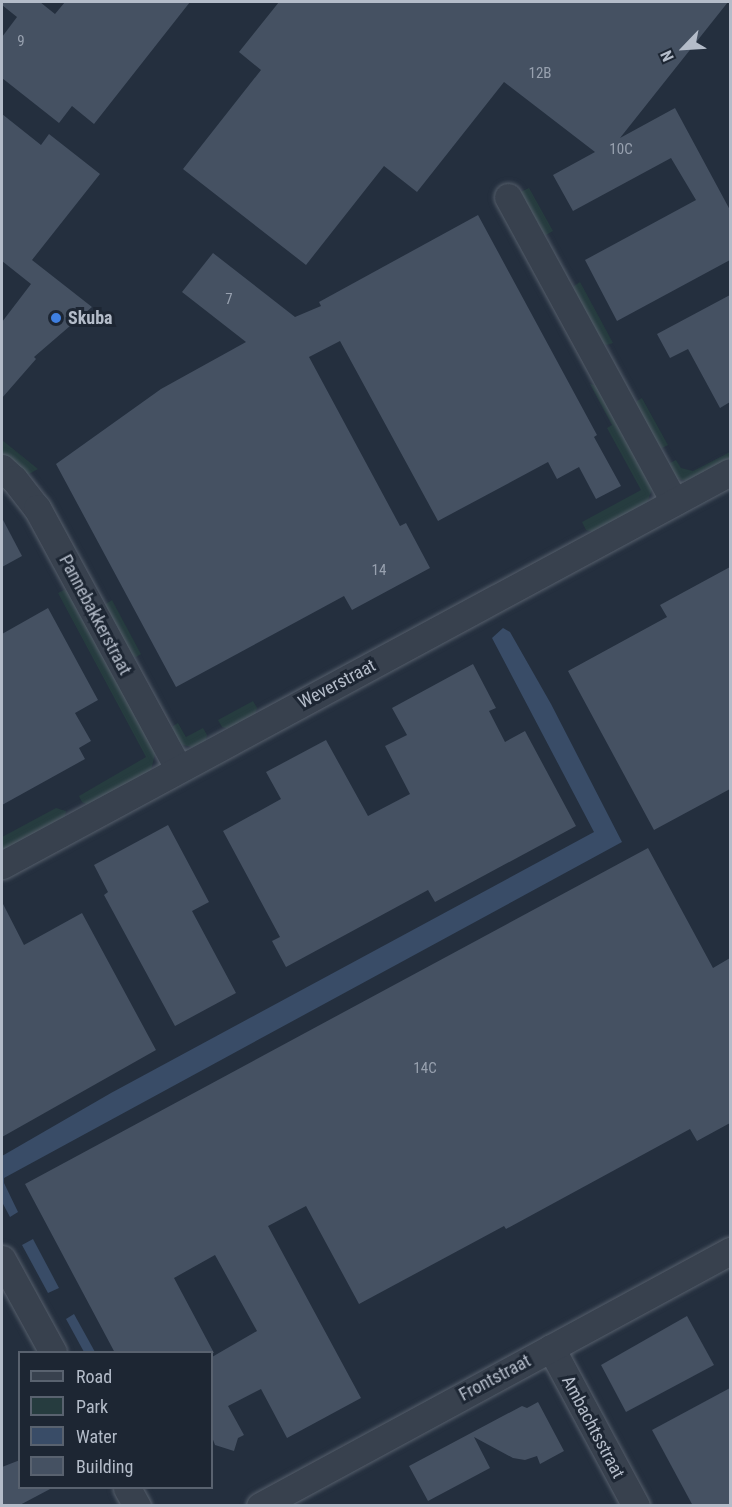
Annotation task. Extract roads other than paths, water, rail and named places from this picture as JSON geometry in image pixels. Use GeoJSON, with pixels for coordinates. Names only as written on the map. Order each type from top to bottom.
{"type":"FeatureCollection","features":[{"type":"Feature","properties":{"kind":"street"},"geometry":{"type":"LineString","coordinates":[[508,197],[674,502]]}},
{"type":"Feature","properties":{"kind":"street","name":"Pannebakkerstraat"},"geometry":{"type":"LineString","coordinates":[[2,468],[15,479],[37,508],[179,769]]}},
{"type":"Feature","properties":{"kind":"street","name":"Weverstraat"},"geometry":{"type":"LineString","coordinates":[[2,865],[730,472]]}},
{"type":"Feature","properties":{"kind":"street","name":"Frontstraat"},"geometry":{"type":"LineString","coordinates":[[260,1506],[730,1251]]}},
{"type":"Feature","properties":{"kind":"street"},"geometry":{"type":"LineString","coordinates":[[2,1259],[52,1351]]}},
{"type":"Feature","properties":{"kind":"street","name":"Ambachtsstraat"},"geometry":{"type":"LineString","coordinates":[[550,1348],[636,1506]]}},
{"type":"Feature","properties":{"kind":"street"},"geometry":{"type":"LineString","coordinates":[[128,1489],[137,1506]]}},
{"type":"Feature","properties":{"kind":"water"},"geometry":{"type":"Polygon","coordinates":[[[503,628],[510,632],[551,704],[622,842],[4,1178],[4,1183],[18,1212],[10,1217],[2,1202],[2,1156],[111,1093],[594,832],[492,638],[503,628]]]}},
{"type":"Feature","properties":{"kind":"water"},"geometry":{"type":"Polygon","coordinates":[[[33,1239],[59,1288],[48,1293],[22,1245],[33,1239]]]}},
{"type":"Feature","properties":{"kind":"water"},"geometry":{"type":"Polygon","coordinates":[[[74,1314],[94,1351],[83,1351],[66,1319],[74,1314]]]}},
{"type":"Feature","properties":{"kind":"place","name":"Skuba"},"geometry":{"type":"Point","coordinates":[56,318]}}]}
